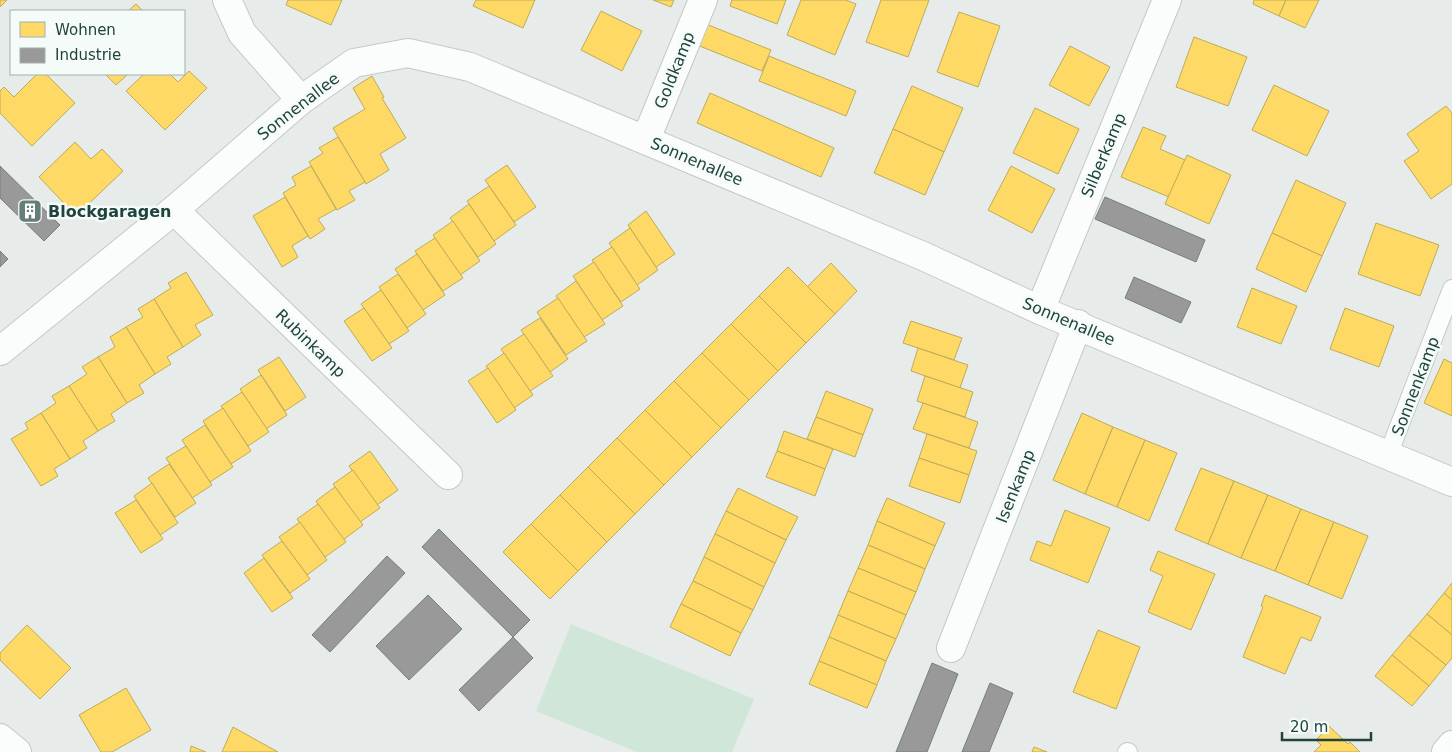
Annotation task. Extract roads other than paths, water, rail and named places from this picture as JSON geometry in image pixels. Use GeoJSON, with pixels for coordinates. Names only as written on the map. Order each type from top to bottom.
{"type":"FeatureCollection","features":[{"type":"Feature","properties":{"kind":"street"},"geometry":{"type":"LineString","coordinates":[[227,0],[242,34],[301,100]]}},
{"type":"Feature","properties":{"kind":"street","name":"Goldkamp"},"geometry":{"type":"LineString","coordinates":[[646,139],[703,0]]}},
{"type":"Feature","properties":{"kind":"street","name":"Silberkamp"},"geometry":{"type":"LineString","coordinates":[[1040,310],[1167,0]]}},
{"type":"Feature","properties":{"kind":"street","name":"Sonnenallee"},"geometry":{"type":"LineString","coordinates":[[2,344],[174,210],[301,100],[354,63],[408,53],[470,67],[646,139],[923,256],[1040,310],[1078,324],[1452,482]]}},
{"type":"Feature","properties":{"kind":"street","name":"Rubinkamp"},"geometry":{"type":"LineString","coordinates":[[174,210],[448,476]]}},
{"type":"Feature","properties":{"kind":"street","name":"Isenkamp"},"geometry":{"type":"LineString","coordinates":[[951,648],[1078,324]]}},
{"type":"Feature","properties":{"kind":"street"},"geometry":{"type":"LineString","coordinates":[[0,738],[17,752]]}},
{"type":"Feature","properties":{"kind":"street"},"geometry":{"type":"LineString","coordinates":[[1446,752],[1452,745]]}},
{"type":"Feature","properties":{"kind":"lane","name":"Sonnenkamp"},"geometry":{"type":"LineString","coordinates":[[1388,455],[1452,289]]}},
{"type":"Feature","properties":{"kind":"place","name":"Blockgaragen"},"geometry":{"type":"Point","coordinates":[30,211]}}]}
